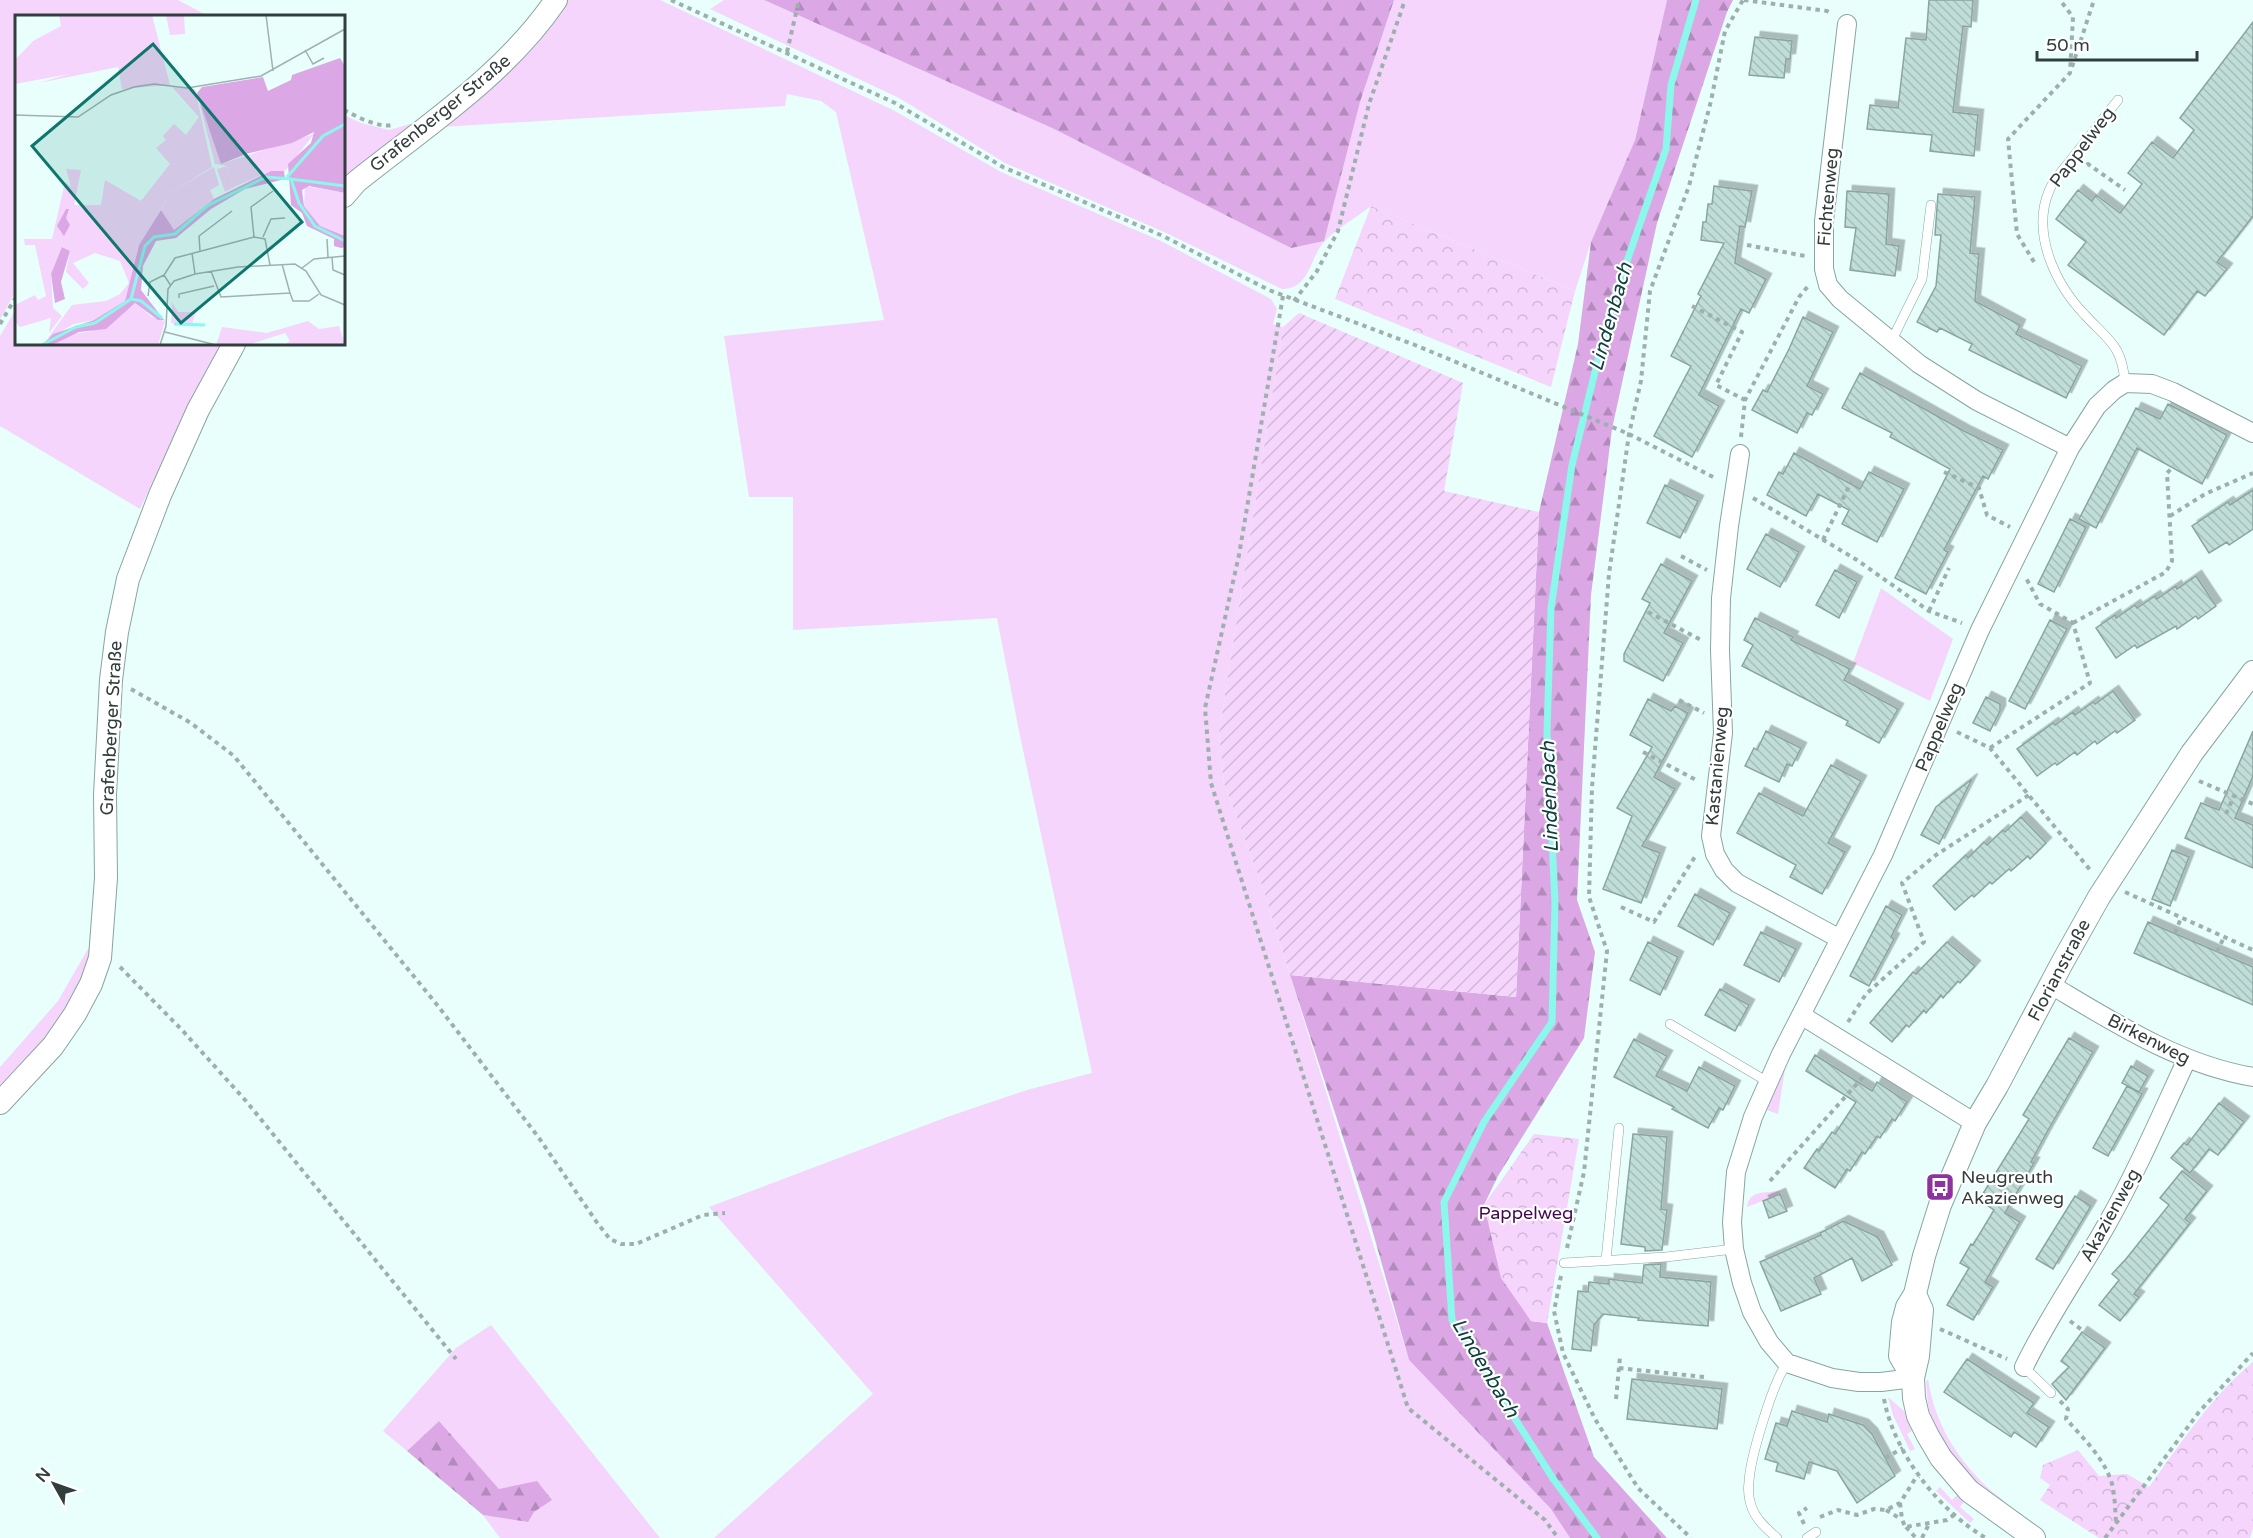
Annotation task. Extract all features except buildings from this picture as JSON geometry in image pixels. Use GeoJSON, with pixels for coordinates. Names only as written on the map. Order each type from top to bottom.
{"type":"FeatureCollection","features":[{"type":"Feature","properties":{"kind":"street","name":"Grafenberger Straße"},"geometry":{"type":"LineString","coordinates":[[345,195],[356,182],[476,87],[514,53],[556,0]]}},
{"type":"Feature","properties":{"kind":"street","name":"Fichtenweg"},"geometry":{"type":"LineString","coordinates":[[1847,24],[1824,221],[1823,264],[1828,285],[1840,299],[1919,364],[1973,399],[2070,448]]}},
{"type":"Feature","properties":{"kind":"street","name":"Grafenberger Straße"},"geometry":{"type":"LineString","coordinates":[[0,1103],[53,1046],[91,984],[100,958],[106,878],[105,795],[111,680],[117,632],[128,579],[160,495],[198,410],[233,345]]}},
{"type":"Feature","properties":{"kind":"street"},"geometry":{"type":"LineString","coordinates":[[2125,383],[2152,384],[2253,433]]}},
{"type":"Feature","properties":{"kind":"street","name":"Pappelweg"},"geometry":{"type":"LineString","coordinates":[[1787,1363],[1769,1342],[1752,1312],[1734,1249],[1732,1222],[1736,1173],[1750,1127],[1768,1082],[1883,855],[1980,630],[2070,448],[2097,406],[2125,383]]}},
{"type":"Feature","properties":{"kind":"street","name":"Kastanienweg"},"geometry":{"type":"LineString","coordinates":[[1715,854],[1711,836],[1723,733],[1720,650],[1723,578],[1740,454]]}},
{"type":"Feature","properties":{"kind":"street","name":"Florianstraße"},"geometry":{"type":"LineString","coordinates":[[2034,1538],[1988,1506],[1955,1477],[1932,1443],[1918,1416],[1912,1378],[1900,1356],[1903,1322],[1907,1307],[1915,1294],[1935,1221],[1975,1123],[2099,897],[2179,773],[2253,672]]}},
{"type":"Feature","properties":{"kind":"street"},"geometry":{"type":"LineString","coordinates":[[1715,854],[1724,870],[1737,883],[1840,939]]}},
{"type":"Feature","properties":{"kind":"street","name":"Birkenweg"},"geometry":{"type":"LineString","coordinates":[[2051,985],[2142,1038],[2187,1059],[2253,1077]]}},
{"type":"Feature","properties":{"kind":"street"},"geometry":{"type":"LineString","coordinates":[[1801,1015],[1975,1123]]}},
{"type":"Feature","properties":{"kind":"street","name":"Akazienweg"},"geometry":{"type":"LineString","coordinates":[[2024,1367],[2038,1337],[2091,1252],[2128,1185],[2187,1059]]}},
{"type":"Feature","properties":{"kind":"street"},"geometry":{"type":"LineString","coordinates":[[1787,1363],[1832,1378],[1859,1382],[1912,1378]]}},
{"type":"Feature","properties":{"kind":"lane","name":"Pappelweg"},"geometry":{"type":"LineString","coordinates":[[2118,100],[2049,190],[2044,215],[2049,261],[2057,279],[2084,315],[2115,346],[2124,366],[2125,383]]}},
{"type":"Feature","properties":{"kind":"lane"},"geometry":{"type":"LineString","coordinates":[[1891,342],[1922,279],[1931,205]]}},
{"type":"Feature","properties":{"kind":"lane"},"geometry":{"type":"LineString","coordinates":[[1670,1024],[1768,1082]]}},
{"type":"Feature","properties":{"kind":"lane"},"geometry":{"type":"LineString","coordinates":[[1606,1260],[1619,1128]]}},
{"type":"Feature","properties":{"kind":"lane"},"geometry":{"type":"LineString","coordinates":[[1564,1263],[1666,1257],[1734,1249]]}},
{"type":"Feature","properties":{"kind":"lane"},"geometry":{"type":"LineString","coordinates":[[1777,1538],[1761,1522],[1751,1507],[1749,1482],[1766,1416],[1782,1370],[1787,1363]]}},
{"type":"Feature","properties":{"kind":"lane"},"geometry":{"type":"LineString","coordinates":[[2024,1367],[2051,1393]]}},
{"type":"Feature","properties":{"kind":"lane"},"geometry":{"type":"LineString","coordinates":[[1807,1538],[1816,1532]]}},
{"type":"Feature","properties":{"kind":"path"},"geometry":{"type":"LineString","coordinates":[[671,0],[895,103],[1003,167],[1162,237],[1294,301],[1415,345],[1629,434],[1735,488],[1857,560],[1929,611],[1980,630]]}},
{"type":"Feature","properties":{"kind":"path"},"geometry":{"type":"LineString","coordinates":[[787,52],[799,0]]}},
{"type":"Feature","properties":{"kind":"path"},"geometry":{"type":"LineString","coordinates":[[1294,301],[1317,271],[1338,231],[1369,104],[1405,0]]}},
{"type":"Feature","properties":{"kind":"path"},"geometry":{"type":"LineString","coordinates":[[1691,1538],[1638,1488],[1595,1419],[1563,1353],[1554,1311],[1584,1172],[1607,951],[1589,897],[1592,787],[1609,574],[1629,434],[1641,381],[1650,291],[1689,186],[1711,101],[1725,31],[1744,0],[1827,11],[1847,24]]}},
{"type":"Feature","properties":{"kind":"path"},"geometry":{"type":"LineString","coordinates":[[2060,0],[2073,17],[2070,73]]}},
{"type":"Feature","properties":{"kind":"path"},"geometry":{"type":"LineString","coordinates":[[2036,265],[2017,234],[2008,139],[2070,73],[2094,0]]}},
{"type":"Feature","properties":{"kind":"path"},"geometry":{"type":"LineString","coordinates":[[2081,172],[2088,164],[2125,190]]}},
{"type":"Feature","properties":{"kind":"path"},"geometry":{"type":"LineString","coordinates":[[1740,454],[1745,400],[1799,297],[1823,264],[1747,245]]}},
{"type":"Feature","properties":{"kind":"path"},"geometry":{"type":"LineString","coordinates":[[1283,296],[1239,555],[1205,708],[1210,783],[1408,1408],[1545,1520],[1558,1538]]}},
{"type":"Feature","properties":{"kind":"path"},"geometry":{"type":"LineString","coordinates":[[0,324],[15,299]]}},
{"type":"Feature","properties":{"kind":"path"},"geometry":{"type":"LineString","coordinates":[[1692,306],[1742,332],[1716,385],[1745,400]]}},
{"type":"Feature","properties":{"kind":"path"},"geometry":{"type":"LineString","coordinates":[[2073,622],[2166,572],[2172,561],[2167,473],[2174,466]]}},
{"type":"Feature","properties":{"kind":"path"},"geometry":{"type":"LineString","coordinates":[[1944,472],[1978,488],[1987,515],[2027,535]]}},
{"type":"Feature","properties":{"kind":"path"},"geometry":{"type":"LineString","coordinates":[[2170,516],[2205,494],[2253,473]]}},
{"type":"Feature","properties":{"kind":"path"},"geometry":{"type":"LineString","coordinates":[[1823,540],[1851,482]]}},
{"type":"Feature","properties":{"kind":"path"},"geometry":{"type":"LineString","coordinates":[[1681,556],[1723,578]]}},
{"type":"Feature","properties":{"kind":"path"},"geometry":{"type":"LineString","coordinates":[[1990,748],[2090,683],[2073,622],[2040,604],[2016,558]]}},
{"type":"Feature","properties":{"kind":"path"},"geometry":{"type":"LineString","coordinates":[[1929,611],[1950,568]]}},
{"type":"Feature","properties":{"kind":"path"},"geometry":{"type":"LineString","coordinates":[[1648,612],[1720,650]]}},
{"type":"Feature","properties":{"kind":"path"},"geometry":{"type":"LineString","coordinates":[[135,692],[191,723],[234,756],[438,1005],[539,1138],[610,1239],[621,1244],[636,1244],[703,1215],[725,1213]]}},
{"type":"Feature","properties":{"kind":"path"},"geometry":{"type":"LineString","coordinates":[[1940,724],[1990,748],[2092,872]]}},
{"type":"Feature","properties":{"kind":"path"},"geometry":{"type":"LineString","coordinates":[[1643,752],[1717,791]]}},
{"type":"Feature","properties":{"kind":"path"},"geometry":{"type":"LineString","coordinates":[[2179,773],[2253,804]]}},
{"type":"Feature","properties":{"kind":"path"},"geometry":{"type":"LineString","coordinates":[[1837,1037],[1866,994],[1924,942],[1902,883],[1936,855],[2029,795]]}},
{"type":"Feature","properties":{"kind":"path"},"geometry":{"type":"LineString","coordinates":[[2226,814],[2234,796]]}},
{"type":"Feature","properties":{"kind":"path"},"geometry":{"type":"LineString","coordinates":[[1622,907],[1654,921],[1698,852],[1715,854]]}},
{"type":"Feature","properties":{"kind":"path"},"geometry":{"type":"LineString","coordinates":[[2122,891],[2253,950]]}},
{"type":"Feature","properties":{"kind":"path"},"geometry":{"type":"LineString","coordinates":[[2175,933],[2181,918]]}},
{"type":"Feature","properties":{"kind":"path"},"geometry":{"type":"LineString","coordinates":[[2217,952],[2224,937]]}},
{"type":"Feature","properties":{"kind":"path"},"geometry":{"type":"LineString","coordinates":[[128,973],[246,1101],[456,1359]]}},
{"type":"Feature","properties":{"kind":"path"},"geometry":{"type":"LineString","coordinates":[[1770,1181],[1877,1062]]}},
{"type":"Feature","properties":{"kind":"path"},"geometry":{"type":"LineString","coordinates":[[1944,1330],[2024,1367]]}},
{"type":"Feature","properties":{"kind":"path"},"geometry":{"type":"LineString","coordinates":[[2105,1538],[2199,1412],[2253,1353]]}},
{"type":"Feature","properties":{"kind":"path"},"geometry":{"type":"LineString","coordinates":[[1616,1399],[1620,1357]]}},
{"type":"Feature","properties":{"kind":"path"},"geometry":{"type":"LineString","coordinates":[[1619,1368],[1704,1377]]}},
{"type":"Feature","properties":{"kind":"path"},"geometry":{"type":"LineString","coordinates":[[2051,1393],[2068,1409],[2066,1419],[2098,1456],[2106,1469],[2112,1485],[2117,1522]]}},
{"type":"Feature","properties":{"kind":"path"},"geometry":{"type":"LineString","coordinates":[[1885,1458],[1904,1448]]}},
{"type":"Feature","properties":{"kind":"path"},"geometry":{"type":"LineString","coordinates":[[1886,1510],[1900,1503],[1915,1479],[1920,1476]]}},
{"type":"Feature","properties":{"kind":"path"},"geometry":{"type":"LineString","coordinates":[[1900,1503],[1905,1527],[1916,1538]]}},
{"type":"Feature","properties":{"kind":"path"},"geometry":{"type":"LineString","coordinates":[[1808,1508],[1799,1513],[1804,1524],[1838,1510],[1857,1515],[1874,1509],[1886,1510],[1902,1519]]}},
{"type":"Feature","properties":{"kind":"path"},"geometry":{"type":"LineString","coordinates":[[1905,1527],[1947,1520],[1954,1515]]}},
{"type":"Feature","properties":{"kind":"path"},"geometry":{"type":"LineString","coordinates":[[1922,1538],[1929,1523]]}},
{"type":"Feature","properties":{"kind":"green space"},"geometry":{"type":"Polygon","coordinates":[[[0,0],[178,0],[206,15],[15,15],[15,293],[0,319],[0,0]]]}},
{"type":"Feature","properties":{"kind":"green space"},"geometry":{"type":"Polygon","coordinates":[[[565,0],[660,0],[895,111],[1001,172],[1161,241],[1271,299],[1277,309],[1273,324],[1283,327],[1219,733],[1224,783],[1263,888],[1409,1360],[1551,1509],[1570,1538],[714,1538],[873,1394],[709,1207],[947,1117],[1027,1090],[1092,1073],[997,618],[793,630],[793,497],[749,497],[724,336],[884,320],[836,112],[821,101],[787,94],[785,106],[442,127],[565,0]]]}},
{"type":"Feature","properties":{"kind":"green space"},"geometry":{"type":"Polygon","coordinates":[[[724,0],[764,0],[1052,128],[1291,248],[1360,102],[1394,0],[1667,0],[1635,140],[1591,242],[1575,291],[1371,206],[1326,240],[1299,284],[1292,288],[1282,289],[1164,232],[1005,163],[899,98],[710,9],[724,0]]]}},
{"type":"Feature","properties":{"kind":"green space"},"geometry":{"type":"Polygon","coordinates":[[[764,0],[1394,0],[1360,102],[1324,241],[1291,248],[1052,128],[764,0]]]}},
{"type":"Feature","properties":{"kind":"green space"},"geometry":{"type":"Polygon","coordinates":[[[1667,0],[1733,0],[1727,12],[1657,223],[1612,429],[1591,595],[1577,900],[1595,952],[1584,1038],[1498,1176],[1484,1205],[1531,1321],[1547,1323],[1594,1457],[1667,1538],[1570,1538],[1551,1509],[1409,1360],[1366,1208],[1290,975],[1516,997],[1539,512],[1578,344],[1591,242],[1635,140],[1667,0]]]}},
{"type":"Feature","properties":{"kind":"green space"},"geometry":{"type":"Polygon","coordinates":[[[345,115],[361,123],[389,130],[412,125],[345,184],[345,115]]]}},
{"type":"Feature","properties":{"kind":"green space"},"geometry":{"type":"Polygon","coordinates":[[[1371,206],[1575,291],[1551,387],[1335,299],[1371,206]]]}},
{"type":"Feature","properties":{"kind":"green space"},"geometry":{"type":"Polygon","coordinates":[[[15,311],[15,345],[223,345],[188,405],[140,509],[0,426],[0,336],[15,311]]]}},
{"type":"Feature","properties":{"kind":"green space"},"geometry":{"type":"Polygon","coordinates":[[[1299,313],[1463,383],[1444,491],[1539,512],[1516,997],[1290,975],[1263,888],[1224,783],[1219,733],[1283,327],[1299,313]]]}},
{"type":"Feature","properties":{"kind":"green space"},"geometry":{"type":"Polygon","coordinates":[[[1881,588],[1953,639],[1930,701],[1853,663],[1881,588]]]}},
{"type":"Feature","properties":{"kind":"green space"},"geometry":{"type":"Polygon","coordinates":[[[89,947],[93,950],[83,980],[45,1043],[0,1091],[0,1067],[58,1001],[89,947]]]}},
{"type":"Feature","properties":{"kind":"green space"},"geometry":{"type":"Polygon","coordinates":[[[1785,1069],[1778,1114],[1764,1109],[1785,1069]]]}},
{"type":"Feature","properties":{"kind":"green space","name":"Pappelweg"},"geometry":{"type":"Polygon","coordinates":[[[1534,1134],[1579,1139],[1547,1323],[1531,1321],[1501,1278],[1484,1205],[1534,1134]]]}},
{"type":"Feature","properties":{"kind":"green space"},"geometry":{"type":"Polygon","coordinates":[[[1779,1191],[1780,1194],[1747,1207],[1754,1195],[1779,1191]]]}},
{"type":"Feature","properties":{"kind":"green space"},"geometry":{"type":"Polygon","coordinates":[[[491,1325],[660,1538],[500,1538],[483,1515],[528,1522],[439,1421],[407,1451],[383,1431],[456,1348],[491,1325]]]}},
{"type":"Feature","properties":{"kind":"green space"},"geometry":{"type":"Polygon","coordinates":[[[2253,1362],[2253,1528],[2250,1538],[2099,1538],[2040,1500],[2050,1485],[2040,1478],[2043,1465],[2078,1450],[2099,1476],[2127,1474],[2149,1487],[2210,1405],[2253,1362]]]}},
{"type":"Feature","properties":{"kind":"green space"},"geometry":{"type":"Polygon","coordinates":[[[1928,1379],[1941,1424],[1956,1451],[1976,1475],[2008,1505],[1996,1499],[1972,1479],[1941,1437],[1929,1410],[1926,1382],[1928,1379]]]}},
{"type":"Feature","properties":{"kind":"green space"},"geometry":{"type":"Polygon","coordinates":[[[1888,1397],[1904,1411],[1912,1431],[1907,1434],[1915,1449],[1910,1451],[1893,1415],[1888,1397]]]}},
{"type":"Feature","properties":{"kind":"green space"},"geometry":{"type":"Polygon","coordinates":[[[439,1421],[499,1489],[537,1481],[552,1500],[534,1512],[528,1522],[483,1515],[407,1451],[439,1421]]]}},
{"type":"Feature","properties":{"kind":"green space"},"geometry":{"type":"Polygon","coordinates":[[[1940,1487],[1952,1500],[1957,1495],[1964,1502],[1960,1507],[1974,1519],[1970,1523],[1936,1491],[1940,1487]]]}},
{"type":"Feature","properties":{"kind":"waterway","name":"Lindenbach"},"geometry":{"type":"LineString","coordinates":[[1597,1538],[1554,1480],[1452,1320],[1444,1202],[1484,1122],[1552,1022],[1555,903],[1547,732],[1551,608],[1572,465],[1611,307],[1666,149],[1671,85],[1696,0]]}},
{"type":"Feature","properties":{"kind":"place","name":"Neugreuth Akazienweg"},"geometry":{"type":"Point","coordinates":[1940,1187]}}]}
